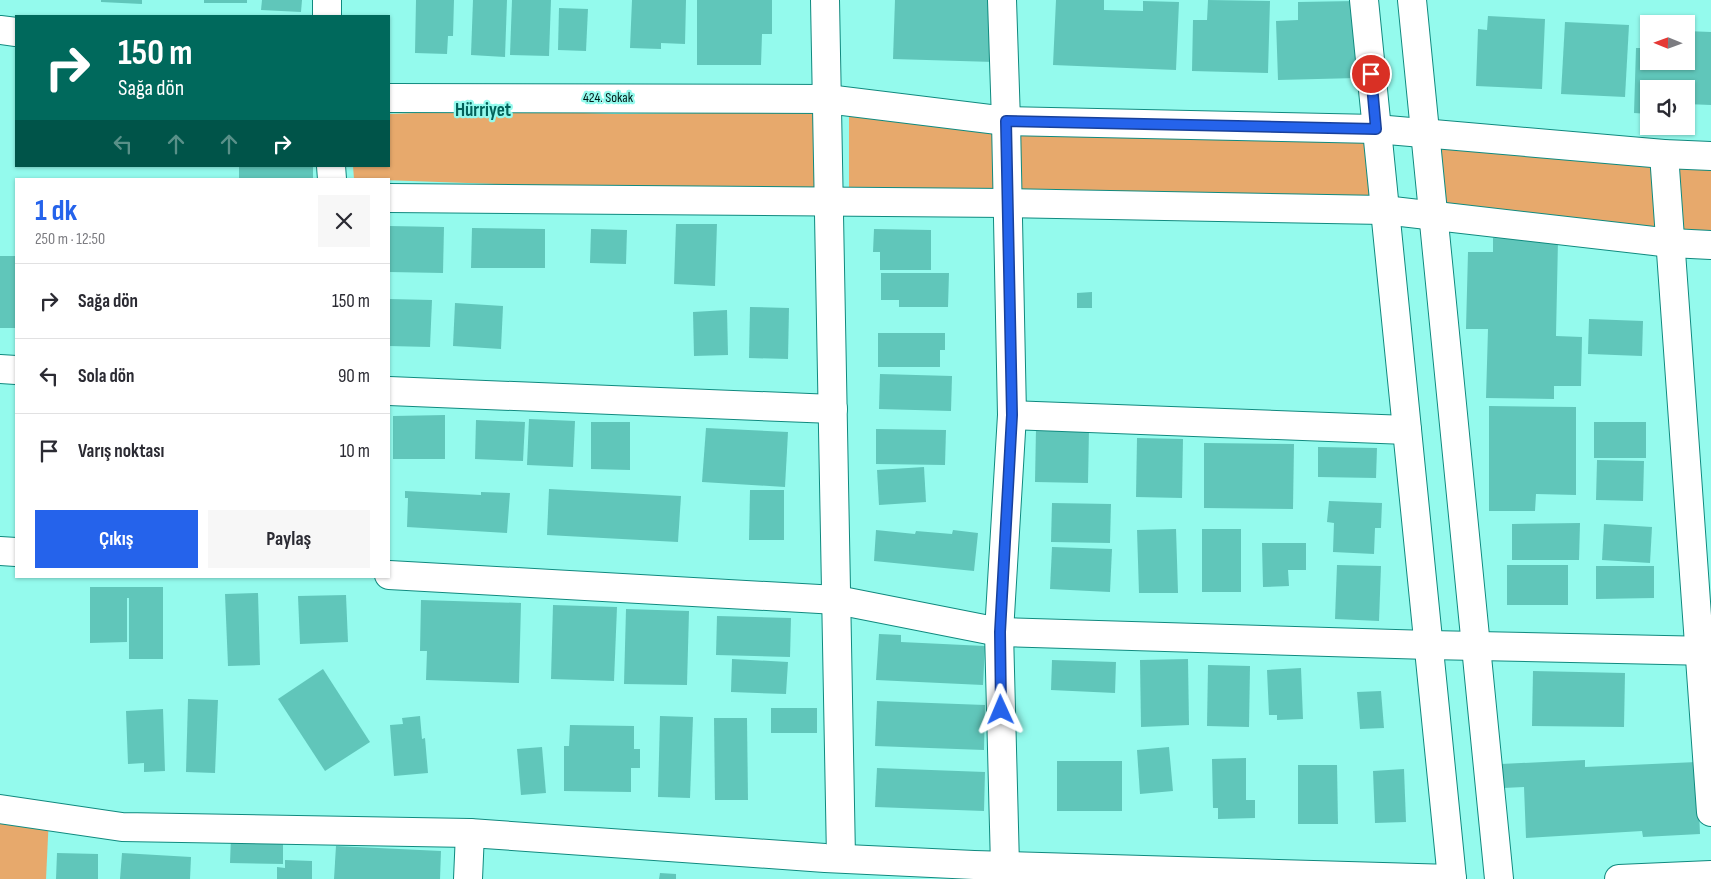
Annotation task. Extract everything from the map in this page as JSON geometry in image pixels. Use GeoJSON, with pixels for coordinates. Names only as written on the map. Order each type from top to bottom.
{"type":"FeatureCollection","features":[{"type":"Feature","properties":{"kind":"street"},"geometry":{"type":"LineString","coordinates":[[327,0],[327,15]]}},
{"type":"Feature","properties":{"kind":"street"},"geometry":{"type":"LineString","coordinates":[[826,0],[836,600],[830,865]]}},
{"type":"Feature","properties":{"kind":"street"},"geometry":{"type":"LineString","coordinates":[[1002,0],[1012,415],[1000,632],[1005,866]]}},
{"type":"Feature","properties":{"kind":"street"},"geometry":{"type":"LineString","coordinates":[[0,809],[122,827],[470,833],[830,865],[974,872],[1005,866],[1452,879],[1364,0]]}},
{"type":"Feature","properties":{"kind":"street"},"geometry":{"type":"LineString","coordinates":[[1412,0],[1499,879]]}},
{"type":"Feature","properties":{"kind":"street"},"geometry":{"type":"LineString","coordinates":[[0,30],[15,32]]}},
{"type":"Feature","properties":{"kind":"street","name":"424. Sokak"},"geometry":{"type":"LineString","coordinates":[[390,98],[827,99],[1006,121],[1376,129],[1664,154],[1711,156]]}},
{"type":"Feature","properties":{"kind":"street"},"geometry":{"type":"LineString","coordinates":[[1664,154],[1705,650],[1711,812]]}},
{"type":"Feature","properties":{"kind":"street"},"geometry":{"type":"LineString","coordinates":[[390,198],[1007,203],[1384,210],[1671,243],[1711,245]]}},
{"type":"Feature","properties":{"kind":"street"},"geometry":{"type":"LineString","coordinates":[[0,369],[15,370]]}},
{"type":"Feature","properties":{"kind":"street"},"geometry":{"type":"LineString","coordinates":[[390,391],[833,409]]}},
{"type":"Feature","properties":{"kind":"street"},"geometry":{"type":"LineString","coordinates":[[1012,415],[1407,430]]}},
{"type":"Feature","properties":{"kind":"street"},"geometry":{"type":"LineString","coordinates":[[0,551],[15,552]]}},
{"type":"Feature","properties":{"kind":"street"},"geometry":{"type":"LineString","coordinates":[[390,575],[836,600],[1000,632],[1428,646],[1705,650]]}},
{"type":"Feature","properties":{"kind":"street"},"geometry":{"type":"LineString","coordinates":[[468,879],[470,833]]}},
{"type":"Feature","properties":{"kind":"street"},"geometry":{"type":"LineString","coordinates":[[1620,879],[1711,875]]}},
{"type":"Feature","properties":{"kind":"shaded area"},"geometry":{"type":"Polygon","coordinates":[[[494,110],[614,114],[816,112],[817,189],[613,188],[354,178],[353,167],[390,167],[390,114],[494,110]]]}},
{"type":"Feature","properties":{"kind":"shaded area"},"geometry":{"type":"Polygon","coordinates":[[[849,114],[995,131],[993,189],[849,191],[849,114]]]}},
{"type":"Feature","properties":{"kind":"shaded area"},"geometry":{"type":"Polygon","coordinates":[[[1018,130],[1366,139],[1377,202],[1018,194],[1018,130]]]}},
{"type":"Feature","properties":{"kind":"shaded area"},"geometry":{"type":"Polygon","coordinates":[[[1425,133],[1711,156],[1711,245],[1432,215],[1425,133]]]}},
{"type":"Feature","properties":{"kind":"shaded area"},"geometry":{"type":"Polygon","coordinates":[[[0,809],[49,816],[46,879],[0,879],[0,809]]]}},
{"type":"Feature","properties":{"kind":"building"},"geometry":{"type":"Polygon","coordinates":[[[101,0],[142,0],[142,4],[101,2],[101,0]]]}},
{"type":"Feature","properties":{"kind":"building"},"geometry":{"type":"Polygon","coordinates":[[[204,0],[247,0],[247,3],[204,3],[204,0]]]}},
{"type":"Feature","properties":{"kind":"building"},"geometry":{"type":"Polygon","coordinates":[[[262,0],[302,0],[301,12],[261,10],[262,0]]]}},
{"type":"Feature","properties":{"kind":"building"},"geometry":{"type":"Polygon","coordinates":[[[416,0],[454,0],[453,36],[448,36],[447,54],[415,53],[416,0]]]}},
{"type":"Feature","properties":{"kind":"building"},"geometry":{"type":"Polygon","coordinates":[[[473,0],[507,0],[505,57],[471,55],[473,0]]]}},
{"type":"Feature","properties":{"kind":"building"},"geometry":{"type":"Polygon","coordinates":[[[512,0],[551,0],[549,56],[510,55],[512,0]]]}},
{"type":"Feature","properties":{"kind":"building"},"geometry":{"type":"Polygon","coordinates":[[[632,0],[686,0],[685,44],[661,43],[661,49],[630,48],[632,0]]]}},
{"type":"Feature","properties":{"kind":"building"},"geometry":{"type":"Polygon","coordinates":[[[697,0],[772,0],[772,34],[762,34],[761,65],[697,65],[697,0]]]}},
{"type":"Feature","properties":{"kind":"building"},"geometry":{"type":"Polygon","coordinates":[[[895,0],[996,0],[994,62],[893,59],[895,0]]]}},
{"type":"Feature","properties":{"kind":"building"},"geometry":{"type":"Polygon","coordinates":[[[1056,0],[1104,0],[1104,10],[1143,11],[1143,1],[1179,2],[1176,70],[1053,65],[1056,0]]]}},
{"type":"Feature","properties":{"kind":"building"},"geometry":{"type":"Polygon","coordinates":[[[1208,0],[1270,1],[1268,73],[1192,71],[1193,20],[1207,20],[1208,0]]]}},
{"type":"Feature","properties":{"kind":"building"},"geometry":{"type":"Polygon","coordinates":[[[1355,1],[1357,78],[1278,80],[1276,21],[1298,20],[1298,2],[1355,1]]]}},
{"type":"Feature","properties":{"kind":"building"},"geometry":{"type":"Polygon","coordinates":[[[559,8],[588,9],[586,51],[558,50],[559,8]]]}},
{"type":"Feature","properties":{"kind":"building"},"geometry":{"type":"Polygon","coordinates":[[[1488,16],[1545,19],[1542,89],[1476,86],[1478,29],[1487,30],[1488,16]]]}},
{"type":"Feature","properties":{"kind":"building"},"geometry":{"type":"Polygon","coordinates":[[[1565,22],[1629,25],[1625,97],[1561,94],[1565,22]]]}},
{"type":"Feature","properties":{"kind":"building"},"geometry":{"type":"Polygon","coordinates":[[[1695,31],[1711,32],[1711,105],[1695,104],[1695,80],[1640,80],[1640,113],[1634,113],[1636,48],[1640,48],[1640,70],[1695,70],[1695,31]]]}},
{"type":"Feature","properties":{"kind":"building"},"geometry":{"type":"Polygon","coordinates":[[[239,167],[313,167],[313,178],[239,178],[239,167]]]}},
{"type":"Feature","properties":{"kind":"building"},"geometry":{"type":"Polygon","coordinates":[[[676,224],[717,224],[715,286],[674,284],[676,224]]]}},
{"type":"Feature","properties":{"kind":"building"},"geometry":{"type":"Polygon","coordinates":[[[390,226],[444,227],[443,273],[390,272],[390,226]]]}},
{"type":"Feature","properties":{"kind":"building"},"geometry":{"type":"Polygon","coordinates":[[[472,228],[545,229],[545,268],[471,268],[472,228]]]}},
{"type":"Feature","properties":{"kind":"building"},"geometry":{"type":"Polygon","coordinates":[[[591,229],[627,230],[626,264],[590,263],[591,229]]]}},
{"type":"Feature","properties":{"kind":"building"},"geometry":{"type":"Polygon","coordinates":[[[874,229],[931,230],[931,270],[880,270],[880,252],[873,252],[874,229]]]}},
{"type":"Feature","properties":{"kind":"building"},"geometry":{"type":"Polygon","coordinates":[[[1493,238],[1558,240],[1556,336],[1582,337],[1581,386],[1554,386],[1554,399],[1486,398],[1488,329],[1466,329],[1468,252],[1493,252],[1493,238]]]}},
{"type":"Feature","properties":{"kind":"building"},"geometry":{"type":"Polygon","coordinates":[[[0,256],[15,256],[15,328],[0,328],[0,256]]]}},
{"type":"Feature","properties":{"kind":"building"},"geometry":{"type":"Polygon","coordinates":[[[881,273],[949,273],[948,307],[899,307],[899,300],[881,300],[881,273]]]}},
{"type":"Feature","properties":{"kind":"building"},"geometry":{"type":"Polygon","coordinates":[[[1092,292],[1092,308],[1077,308],[1077,293],[1092,292]]]}},
{"type":"Feature","properties":{"kind":"building"},"geometry":{"type":"Polygon","coordinates":[[[390,299],[432,300],[430,347],[390,346],[390,299]]]}},
{"type":"Feature","properties":{"kind":"building"},"geometry":{"type":"Polygon","coordinates":[[[455,303],[503,306],[501,349],[453,346],[455,303]]]}},
{"type":"Feature","properties":{"kind":"building"},"geometry":{"type":"Polygon","coordinates":[[[750,307],[789,308],[788,359],[749,358],[750,307]]]}},
{"type":"Feature","properties":{"kind":"building"},"geometry":{"type":"Polygon","coordinates":[[[727,310],[728,355],[694,356],[693,312],[727,310]]]}},
{"type":"Feature","properties":{"kind":"building"},"geometry":{"type":"Polygon","coordinates":[[[1589,319],[1643,321],[1642,356],[1588,354],[1589,319]]]}},
{"type":"Feature","properties":{"kind":"building"},"geometry":{"type":"Polygon","coordinates":[[[878,333],[945,333],[945,350],[940,350],[940,367],[878,367],[878,333]]]}},
{"type":"Feature","properties":{"kind":"building"},"geometry":{"type":"Polygon","coordinates":[[[880,374],[952,376],[951,411],[879,409],[880,374]]]}},
{"type":"Feature","properties":{"kind":"building"},"geometry":{"type":"Polygon","coordinates":[[[1489,406],[1576,407],[1576,495],[1536,494],[1535,511],[1489,511],[1489,406]]]}},
{"type":"Feature","properties":{"kind":"building"},"geometry":{"type":"Polygon","coordinates":[[[445,415],[445,459],[393,459],[393,416],[445,415]]]}},
{"type":"Feature","properties":{"kind":"building"},"geometry":{"type":"Polygon","coordinates":[[[529,419],[575,421],[573,467],[527,465],[529,419]]]}},
{"type":"Feature","properties":{"kind":"building"},"geometry":{"type":"Polygon","coordinates":[[[476,420],[525,422],[523,461],[475,459],[476,420]]]}},
{"type":"Feature","properties":{"kind":"building"},"geometry":{"type":"Polygon","coordinates":[[[591,422],[630,422],[630,470],[591,469],[591,422]]]}},
{"type":"Feature","properties":{"kind":"building"},"geometry":{"type":"Polygon","coordinates":[[[1594,422],[1646,422],[1646,458],[1594,458],[1594,422]]]}},
{"type":"Feature","properties":{"kind":"building"},"geometry":{"type":"Polygon","coordinates":[[[706,428],[788,432],[785,487],[702,482],[706,428]]]}},
{"type":"Feature","properties":{"kind":"building"},"geometry":{"type":"Polygon","coordinates":[[[1036,428],[1089,429],[1088,483],[1035,482],[1036,428]]]}},
{"type":"Feature","properties":{"kind":"building"},"geometry":{"type":"Polygon","coordinates":[[[876,429],[946,430],[945,465],[876,464],[876,429]]]}},
{"type":"Feature","properties":{"kind":"building"},"geometry":{"type":"Polygon","coordinates":[[[1137,438],[1183,439],[1182,498],[1136,497],[1137,438]]]}},
{"type":"Feature","properties":{"kind":"building"},"geometry":{"type":"Polygon","coordinates":[[[1204,443],[1294,444],[1293,509],[1204,508],[1204,443]]]}},
{"type":"Feature","properties":{"kind":"building"},"geometry":{"type":"Polygon","coordinates":[[[1318,447],[1377,448],[1376,478],[1318,477],[1318,447]]]}},
{"type":"Feature","properties":{"kind":"building"},"geometry":{"type":"Polygon","coordinates":[[[1597,460],[1644,461],[1643,501],[1596,500],[1597,460]]]}},
{"type":"Feature","properties":{"kind":"building"},"geometry":{"type":"Polygon","coordinates":[[[924,467],[926,502],[879,505],[877,470],[924,467]]]}},
{"type":"Feature","properties":{"kind":"building"},"geometry":{"type":"Polygon","coordinates":[[[549,489],[681,496],[678,542],[547,535],[549,489]]]}},
{"type":"Feature","properties":{"kind":"building"},"geometry":{"type":"Polygon","coordinates":[[[750,490],[784,490],[784,540],[749,540],[750,490]]]}},
{"type":"Feature","properties":{"kind":"building"},"geometry":{"type":"Polygon","coordinates":[[[405,491],[481,495],[481,492],[510,493],[507,533],[407,527],[408,498],[405,498],[405,491]]]}},
{"type":"Feature","properties":{"kind":"building"},"geometry":{"type":"Polygon","coordinates":[[[1329,501],[1382,503],[1381,528],[1375,528],[1374,554],[1333,552],[1334,523],[1327,522],[1329,501]]]}},
{"type":"Feature","properties":{"kind":"building"},"geometry":{"type":"Polygon","coordinates":[[[1052,503],[1111,504],[1110,543],[1051,542],[1052,503]]]}},
{"type":"Feature","properties":{"kind":"building"},"geometry":{"type":"Polygon","coordinates":[[[1580,523],[1579,560],[1512,560],[1512,524],[1580,523]]]}},
{"type":"Feature","properties":{"kind":"building"},"geometry":{"type":"Polygon","coordinates":[[[1604,524],[1652,527],[1650,563],[1602,560],[1604,524]]]}},
{"type":"Feature","properties":{"kind":"building"},"geometry":{"type":"Polygon","coordinates":[[[1176,529],[1178,593],[1139,593],[1137,530],[1176,529]]]}},
{"type":"Feature","properties":{"kind":"building"},"geometry":{"type":"Polygon","coordinates":[[[1202,529],[1241,529],[1241,592],[1202,592],[1202,529]]]}},
{"type":"Feature","properties":{"kind":"building"},"geometry":{"type":"Polygon","coordinates":[[[876,530],[915,534],[916,531],[952,534],[953,530],[978,533],[974,571],[874,561],[876,530]]]}},
{"type":"Feature","properties":{"kind":"building"},"geometry":{"type":"Polygon","coordinates":[[[1262,543],[1306,543],[1306,570],[1288,570],[1289,586],[1263,587],[1262,543]]]}},
{"type":"Feature","properties":{"kind":"building"},"geometry":{"type":"Polygon","coordinates":[[[1052,547],[1112,549],[1110,592],[1050,589],[1052,547]]]}},
{"type":"Feature","properties":{"kind":"building"},"geometry":{"type":"Polygon","coordinates":[[[1337,565],[1381,566],[1379,621],[1335,619],[1337,565]]]}},
{"type":"Feature","properties":{"kind":"building"},"geometry":{"type":"Polygon","coordinates":[[[1507,565],[1568,565],[1568,605],[1507,605],[1507,565]]]}},
{"type":"Feature","properties":{"kind":"building"},"geometry":{"type":"Polygon","coordinates":[[[1596,566],[1654,566],[1654,598],[1596,599],[1596,566]]]}},
{"type":"Feature","properties":{"kind":"building"},"geometry":{"type":"Polygon","coordinates":[[[90,587],[163,587],[163,659],[129,659],[129,598],[127,598],[127,642],[90,643],[90,587]]]}},
{"type":"Feature","properties":{"kind":"building"},"geometry":{"type":"Polygon","coordinates":[[[258,593],[260,665],[228,666],[225,594],[258,593]]]}},
{"type":"Feature","properties":{"kind":"building"},"geometry":{"type":"Polygon","coordinates":[[[346,595],[348,642],[300,644],[298,596],[346,595]]]}},
{"type":"Feature","properties":{"kind":"building"},"geometry":{"type":"Polygon","coordinates":[[[421,600],[521,603],[519,683],[426,680],[427,651],[420,651],[421,600]]]}},
{"type":"Feature","properties":{"kind":"building"},"geometry":{"type":"Polygon","coordinates":[[[553,605],[617,607],[614,681],[551,679],[553,605]]]}},
{"type":"Feature","properties":{"kind":"building"},"geometry":{"type":"Polygon","coordinates":[[[626,609],[689,611],[687,685],[624,684],[626,609]]]}},
{"type":"Feature","properties":{"kind":"building"},"geometry":{"type":"Polygon","coordinates":[[[717,616],[791,618],[790,657],[716,655],[717,616]]]}},
{"type":"Feature","properties":{"kind":"building"},"geometry":{"type":"Polygon","coordinates":[[[879,634],[901,635],[901,642],[985,646],[983,685],[876,680],[879,634]]]}},
{"type":"Feature","properties":{"kind":"building"},"geometry":{"type":"Polygon","coordinates":[[[732,659],[788,662],[786,694],[731,692],[732,659]]]}},
{"type":"Feature","properties":{"kind":"building"},"geometry":{"type":"Polygon","coordinates":[[[1188,659],[1189,725],[1141,727],[1140,660],[1188,659]]]}},
{"type":"Feature","properties":{"kind":"building"},"geometry":{"type":"Polygon","coordinates":[[[1052,660],[1116,662],[1115,693],[1051,690],[1052,660]]]}},
{"type":"Feature","properties":{"kind":"building"},"geometry":{"type":"Polygon","coordinates":[[[1208,665],[1250,666],[1249,727],[1207,726],[1208,665]]]}},
{"type":"Feature","properties":{"kind":"building"},"geometry":{"type":"Polygon","coordinates":[[[1301,668],[1303,719],[1277,720],[1277,715],[1269,715],[1267,670],[1301,668]]]}},
{"type":"Feature","properties":{"kind":"building"},"geometry":{"type":"Polygon","coordinates":[[[323,669],[370,742],[325,771],[278,699],[323,669]]]}},
{"type":"Feature","properties":{"kind":"building"},"geometry":{"type":"Polygon","coordinates":[[[1533,671],[1625,673],[1624,727],[1532,726],[1533,671]]]}},
{"type":"Feature","properties":{"kind":"building"},"geometry":{"type":"Polygon","coordinates":[[[1381,691],[1384,728],[1360,729],[1357,692],[1381,691]]]}},
{"type":"Feature","properties":{"kind":"building"},"geometry":{"type":"Polygon","coordinates":[[[188,699],[218,700],[215,773],[186,772],[188,699]]]}},
{"type":"Feature","properties":{"kind":"building"},"geometry":{"type":"Polygon","coordinates":[[[877,701],[985,705],[984,750],[875,746],[877,701]]]}},
{"type":"Feature","properties":{"kind":"building"},"geometry":{"type":"Polygon","coordinates":[[[771,708],[817,708],[817,733],[771,733],[771,708]]]}},
{"type":"Feature","properties":{"kind":"building"},"geometry":{"type":"Polygon","coordinates":[[[163,709],[165,771],[144,772],[144,763],[128,764],[126,711],[163,709]]]}},
{"type":"Feature","properties":{"kind":"building"},"geometry":{"type":"Polygon","coordinates":[[[420,716],[422,739],[425,738],[428,773],[394,776],[390,725],[403,724],[402,718],[420,716]]]}},
{"type":"Feature","properties":{"kind":"building"},"geometry":{"type":"Polygon","coordinates":[[[660,716],[693,717],[690,798],[658,797],[660,716]]]}},
{"type":"Feature","properties":{"kind":"building"},"geometry":{"type":"Polygon","coordinates":[[[714,718],[747,718],[748,800],[715,800],[714,718]]]}},
{"type":"Feature","properties":{"kind":"building"},"geometry":{"type":"Polygon","coordinates":[[[570,725],[634,726],[634,749],[640,749],[640,768],[631,768],[631,792],[564,791],[564,746],[569,746],[570,725]]]}},
{"type":"Feature","properties":{"kind":"building"},"geometry":{"type":"Polygon","coordinates":[[[542,747],[546,793],[521,795],[517,749],[542,747]]]}},
{"type":"Feature","properties":{"kind":"building"},"geometry":{"type":"Polygon","coordinates":[[[1169,747],[1173,791],[1140,794],[1137,750],[1169,747]]]}},
{"type":"Feature","properties":{"kind":"building"},"geometry":{"type":"Polygon","coordinates":[[[1246,758],[1246,800],[1255,800],[1255,818],[1218,819],[1218,808],[1213,808],[1212,759],[1246,758]]]}},
{"type":"Feature","properties":{"kind":"building"},"geometry":{"type":"Polygon","coordinates":[[[1585,760],[1585,767],[1697,762],[1700,834],[1643,837],[1642,831],[1526,838],[1524,787],[1503,788],[1501,764],[1585,760]]]}},
{"type":"Feature","properties":{"kind":"building"},"geometry":{"type":"Polygon","coordinates":[[[1057,761],[1122,761],[1122,811],[1057,811],[1057,761]]]}},
{"type":"Feature","properties":{"kind":"building"},"geometry":{"type":"Polygon","coordinates":[[[1298,765],[1337,765],[1338,824],[1298,824],[1298,765]]]}},
{"type":"Feature","properties":{"kind":"building"},"geometry":{"type":"Polygon","coordinates":[[[877,768],[985,772],[984,811],[875,807],[877,768]]]}},
{"type":"Feature","properties":{"kind":"building"},"geometry":{"type":"Polygon","coordinates":[[[1404,769],[1406,822],[1375,823],[1373,771],[1404,769]]]}},
{"type":"Feature","properties":{"kind":"building"},"geometry":{"type":"Polygon","coordinates":[[[231,837],[283,838],[283,864],[230,863],[231,837]]]}},
{"type":"Feature","properties":{"kind":"building"},"geometry":{"type":"Polygon","coordinates":[[[336,846],[441,851],[440,879],[334,879],[336,846]]]}},
{"type":"Feature","properties":{"kind":"building"},"geometry":{"type":"Polygon","coordinates":[[[57,853],[98,854],[98,879],[56,879],[57,853]]]}},
{"type":"Feature","properties":{"kind":"building"},"geometry":{"type":"Polygon","coordinates":[[[122,853],[191,857],[190,879],[120,879],[122,853]]]}},
{"type":"Feature","properties":{"kind":"building"},"geometry":{"type":"Polygon","coordinates":[[[285,860],[312,861],[312,879],[277,879],[277,867],[285,868],[285,860]]]}},
{"type":"Feature","properties":{"kind":"building"},"geometry":{"type":"Polygon","coordinates":[[[660,873],[676,874],[676,879],[659,879],[660,873]]]}},
{"type":"Feature","properties":{"kind":"district","name":"Hürriyet"},"geometry":{"type":"Point","coordinates":[483,110]}},
{"type":"Feature","properties":{"kind":"route"},"geometry":{"type":"LineString","coordinates":[[1001,710],[1000,632],[1012,415],[1006,121],[1376,129],[1371,74]]}}]}
